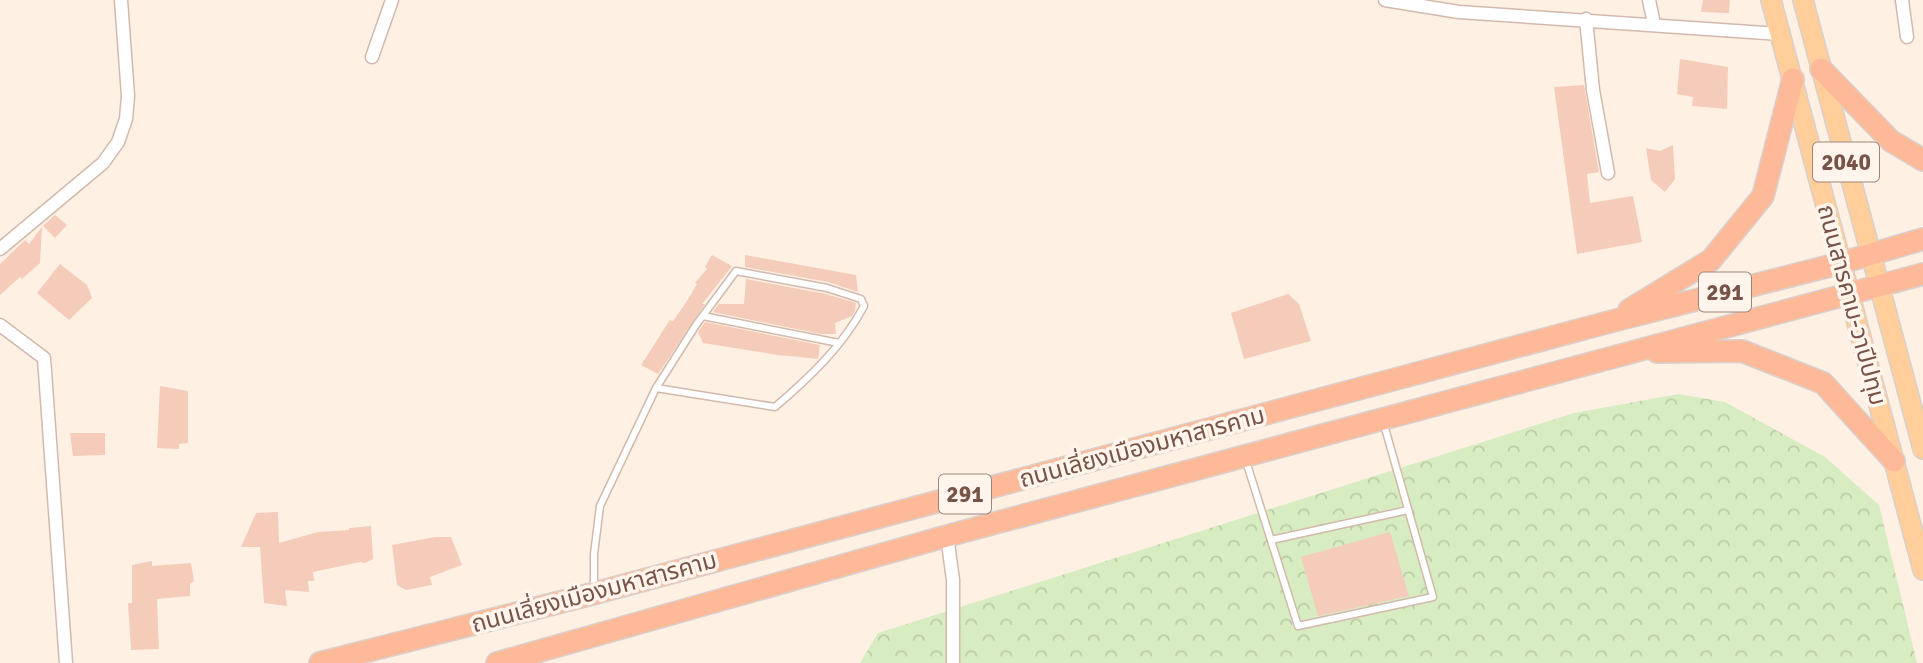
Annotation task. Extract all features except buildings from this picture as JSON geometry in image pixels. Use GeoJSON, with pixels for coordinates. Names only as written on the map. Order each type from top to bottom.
{"type":"FeatureCollection","features":[{"type":"Feature","properties":{"kind":"highway"},"geometry":{"type":"LineString","coordinates":[[1821,69],[1891,141],[1923,160]]}},
{"type":"Feature","properties":{"kind":"highway"},"geometry":{"type":"LineString","coordinates":[[1609,322],[1711,260],[1763,196],[1793,79]]}},
{"type":"Feature","properties":{"kind":"highway","name":"ถนนเลี่ยงเมืองมหาสารคาม"},"geometry":{"type":"LineString","coordinates":[[320,663],[594,593],[1923,239]]}},
{"type":"Feature","properties":{"kind":"highway","name":"ถนนเลี่ยงเมืองมหาสารคาม"},"geometry":{"type":"LineString","coordinates":[[500,663],[947,536],[1624,352],[1923,274]]}},
{"type":"Feature","properties":{"kind":"highway"},"geometry":{"type":"LineString","coordinates":[[1624,352],[1742,351],[1823,383],[1894,461]]}},
{"type":"Feature","properties":{"kind":"main road","name":"ถนนสารคาม-วาปีปทุม"},"geometry":{"type":"LineString","coordinates":[[1771,0],[1923,570]]}},
{"type":"Feature","properties":{"kind":"main road","name":"ถนนสารคาม-วาปีปทุม"},"geometry":{"type":"LineString","coordinates":[[1803,0],[1923,449]]}},
{"type":"Feature","properties":{"kind":"street"},"geometry":{"type":"LineString","coordinates":[[0,248],[103,163],[118,142],[126,119],[128,96],[121,0]]}},
{"type":"Feature","properties":{"kind":"street"},"geometry":{"type":"LineString","coordinates":[[372,57],[391,0]]}},
{"type":"Feature","properties":{"kind":"street"},"geometry":{"type":"LineString","coordinates":[[1385,0],[1459,12],[1780,34]]}},
{"type":"Feature","properties":{"kind":"street"},"geometry":{"type":"LineString","coordinates":[[1649,0],[1654,24]]}},
{"type":"Feature","properties":{"kind":"street"},"geometry":{"type":"LineString","coordinates":[[1902,0],[1907,37]]}},
{"type":"Feature","properties":{"kind":"street"},"geometry":{"type":"LineString","coordinates":[[1586,19],[1593,90],[1608,173]]}},
{"type":"Feature","properties":{"kind":"street"},"geometry":{"type":"LineString","coordinates":[[0,325],[44,358],[66,663]]}},
{"type":"Feature","properties":{"kind":"street"},"geometry":{"type":"LineString","coordinates":[[947,536],[953,580],[953,663]]}},
{"type":"Feature","properties":{"kind":"lane"},"geometry":{"type":"LineString","coordinates":[[594,593],[594,554],[600,506],[656,388],[736,271],[827,288],[861,299],[863,306],[854,325],[806,381],[775,407],[656,388]]}},
{"type":"Feature","properties":{"kind":"lane"},"geometry":{"type":"LineString","coordinates":[[703,316],[839,343]]}},
{"type":"Feature","properties":{"kind":"lane"},"geometry":{"type":"LineString","coordinates":[[1244,456],[1298,626],[1433,597],[1383,419]]}},
{"type":"Feature","properties":{"kind":"lane"},"geometry":{"type":"LineString","coordinates":[[1271,540],[1408,510]]}},
{"type":"Feature","properties":{"kind":"green space"},"geometry":{"type":"Polygon","coordinates":[[[1678,394],[1725,402],[1825,457],[1879,505],[1917,663],[860,663],[878,633],[1574,413],[1678,394]]]}}]}
